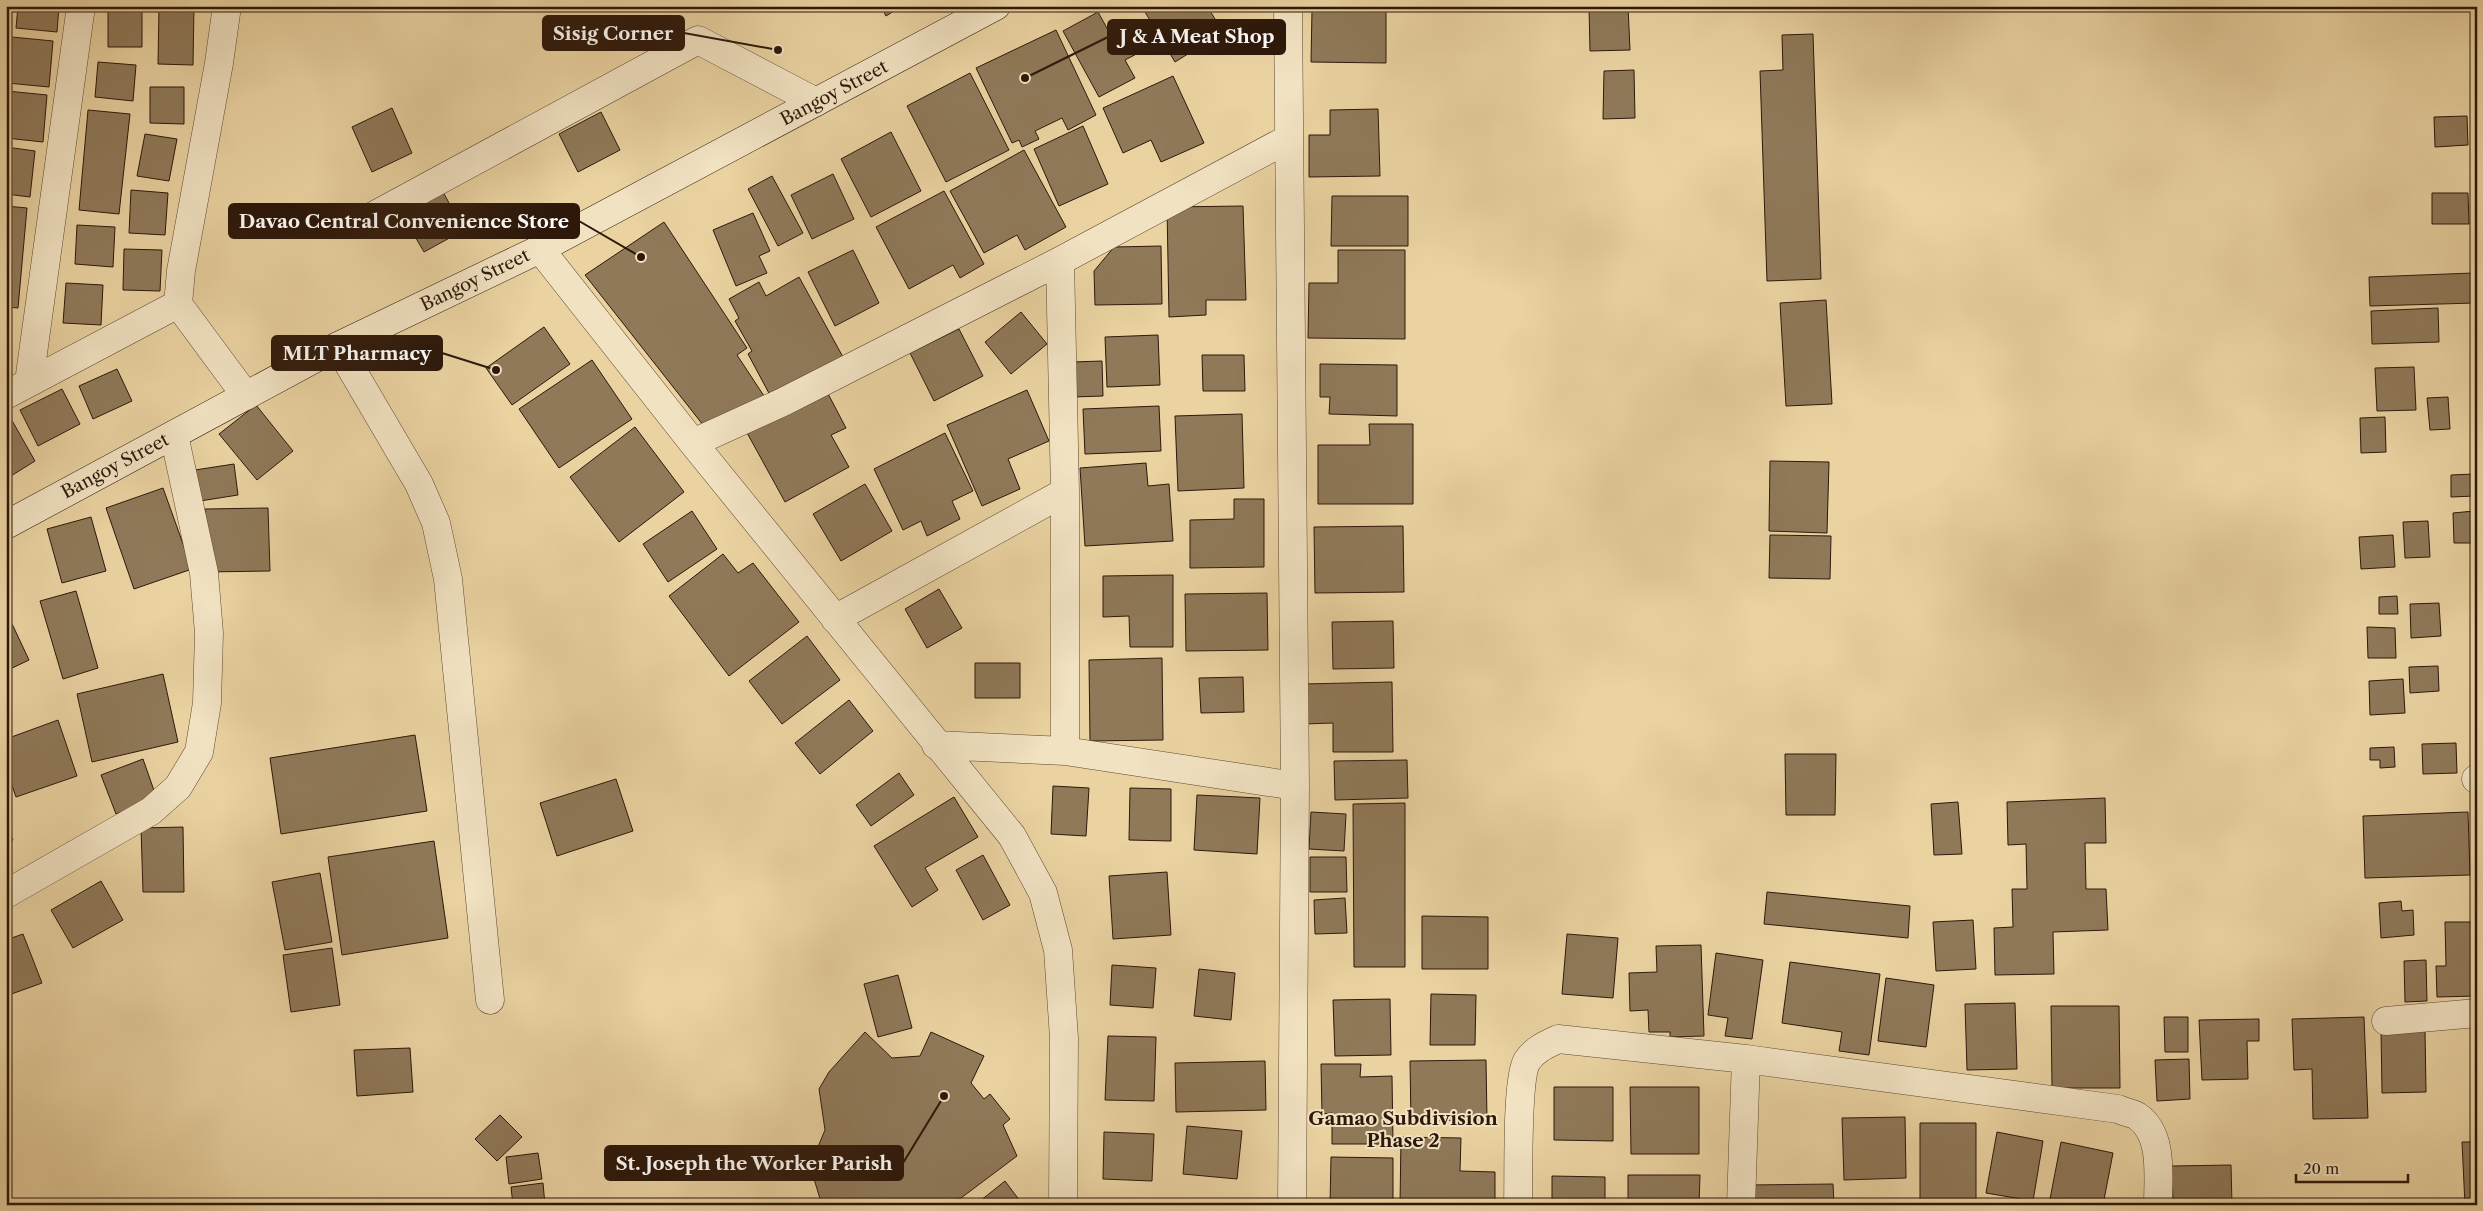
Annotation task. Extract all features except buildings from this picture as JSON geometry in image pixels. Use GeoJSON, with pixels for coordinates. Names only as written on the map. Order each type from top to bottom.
{"type":"FeatureCollection","features":[{"type":"Feature","properties":{"kind":"street"},"geometry":{"type":"LineString","coordinates":[[17,388],[81,6]]}},
{"type":"Feature","properties":{"kind":"street"},"geometry":{"type":"LineString","coordinates":[[227,6],[219,63],[181,271],[178,304],[246,396]]}},
{"type":"Feature","properties":{"kind":"street","name":"Bangoy Street"},"geometry":{"type":"LineString","coordinates":[[6,525],[338,346],[540,249],[996,6]]}},
{"type":"Feature","properties":{"kind":"street"},"geometry":{"type":"LineString","coordinates":[[1288,6],[1295,786],[1292,1205]]}},
{"type":"Feature","properties":{"kind":"street"},"geometry":{"type":"LineString","coordinates":[[362,222],[698,40],[816,102]]}},
{"type":"Feature","properties":{"kind":"street"},"geometry":{"type":"LineString","coordinates":[[693,443],[783,402],[1060,261],[1288,139]]}},
{"type":"Feature","properties":{"kind":"street"},"geometry":{"type":"LineString","coordinates":[[540,249],[693,443],[936,745],[1012,836],[1043,893],[1058,950],[1064,1038],[1063,1205]]}},
{"type":"Feature","properties":{"kind":"street"},"geometry":{"type":"LineString","coordinates":[[1060,261],[1065,492],[1065,751]]}},
{"type":"Feature","properties":{"kind":"street"},"geometry":{"type":"LineString","coordinates":[[17,388],[178,304]]}},
{"type":"Feature","properties":{"kind":"street"},"geometry":{"type":"LineString","coordinates":[[338,346],[419,484],[436,524],[450,588],[490,1000]]}},
{"type":"Feature","properties":{"kind":"street"},"geometry":{"type":"LineString","coordinates":[[6,894],[151,811],[178,787],[199,752],[207,703],[210,633],[204,573],[174,435]]}},
{"type":"Feature","properties":{"kind":"street"},"geometry":{"type":"LineString","coordinates":[[835,618],[1065,492]]}},
{"type":"Feature","properties":{"kind":"street"},"geometry":{"type":"LineString","coordinates":[[936,745],[1065,751],[1295,786]]}},
{"type":"Feature","properties":{"kind":"street"},"geometry":{"type":"LineString","coordinates":[[2386,1021],[2477,1013]]}},
{"type":"Feature","properties":{"kind":"street"},"geometry":{"type":"LineString","coordinates":[[1518,1205],[1522,1083],[1526,1062],[1538,1048],[1558,1039],[1746,1059],[2118,1109],[2137,1116],[2150,1128],[2157,1152],[2158,1205]]}},
{"type":"Feature","properties":{"kind":"street"},"geometry":{"type":"LineString","coordinates":[[1741,1205],[1746,1059]]}},
{"type":"Feature","properties":{"kind":"place","name":"Sisig Corner"},"geometry":{"type":"Point","coordinates":[778,50]}},
{"type":"Feature","properties":{"kind":"place","name":"J & A Meat Shop"},"geometry":{"type":"Point","coordinates":[1025,78]}},
{"type":"Feature","properties":{"kind":"place","name":"Davao Central Convenience Store"},"geometry":{"type":"Point","coordinates":[641,257]}},
{"type":"Feature","properties":{"kind":"place","name":"MLT Pharmacy"},"geometry":{"type":"Point","coordinates":[496,370]}},
{"type":"Feature","properties":{"kind":"place","name":"St. Joseph the Worker Parish"},"geometry":{"type":"Point","coordinates":[944,1096]}},
{"type":"Feature","properties":{"kind":"district","name":"Gamao Subdivision Phase 2"},"geometry":{"type":"Point","coordinates":[1403,1129]}}]}
